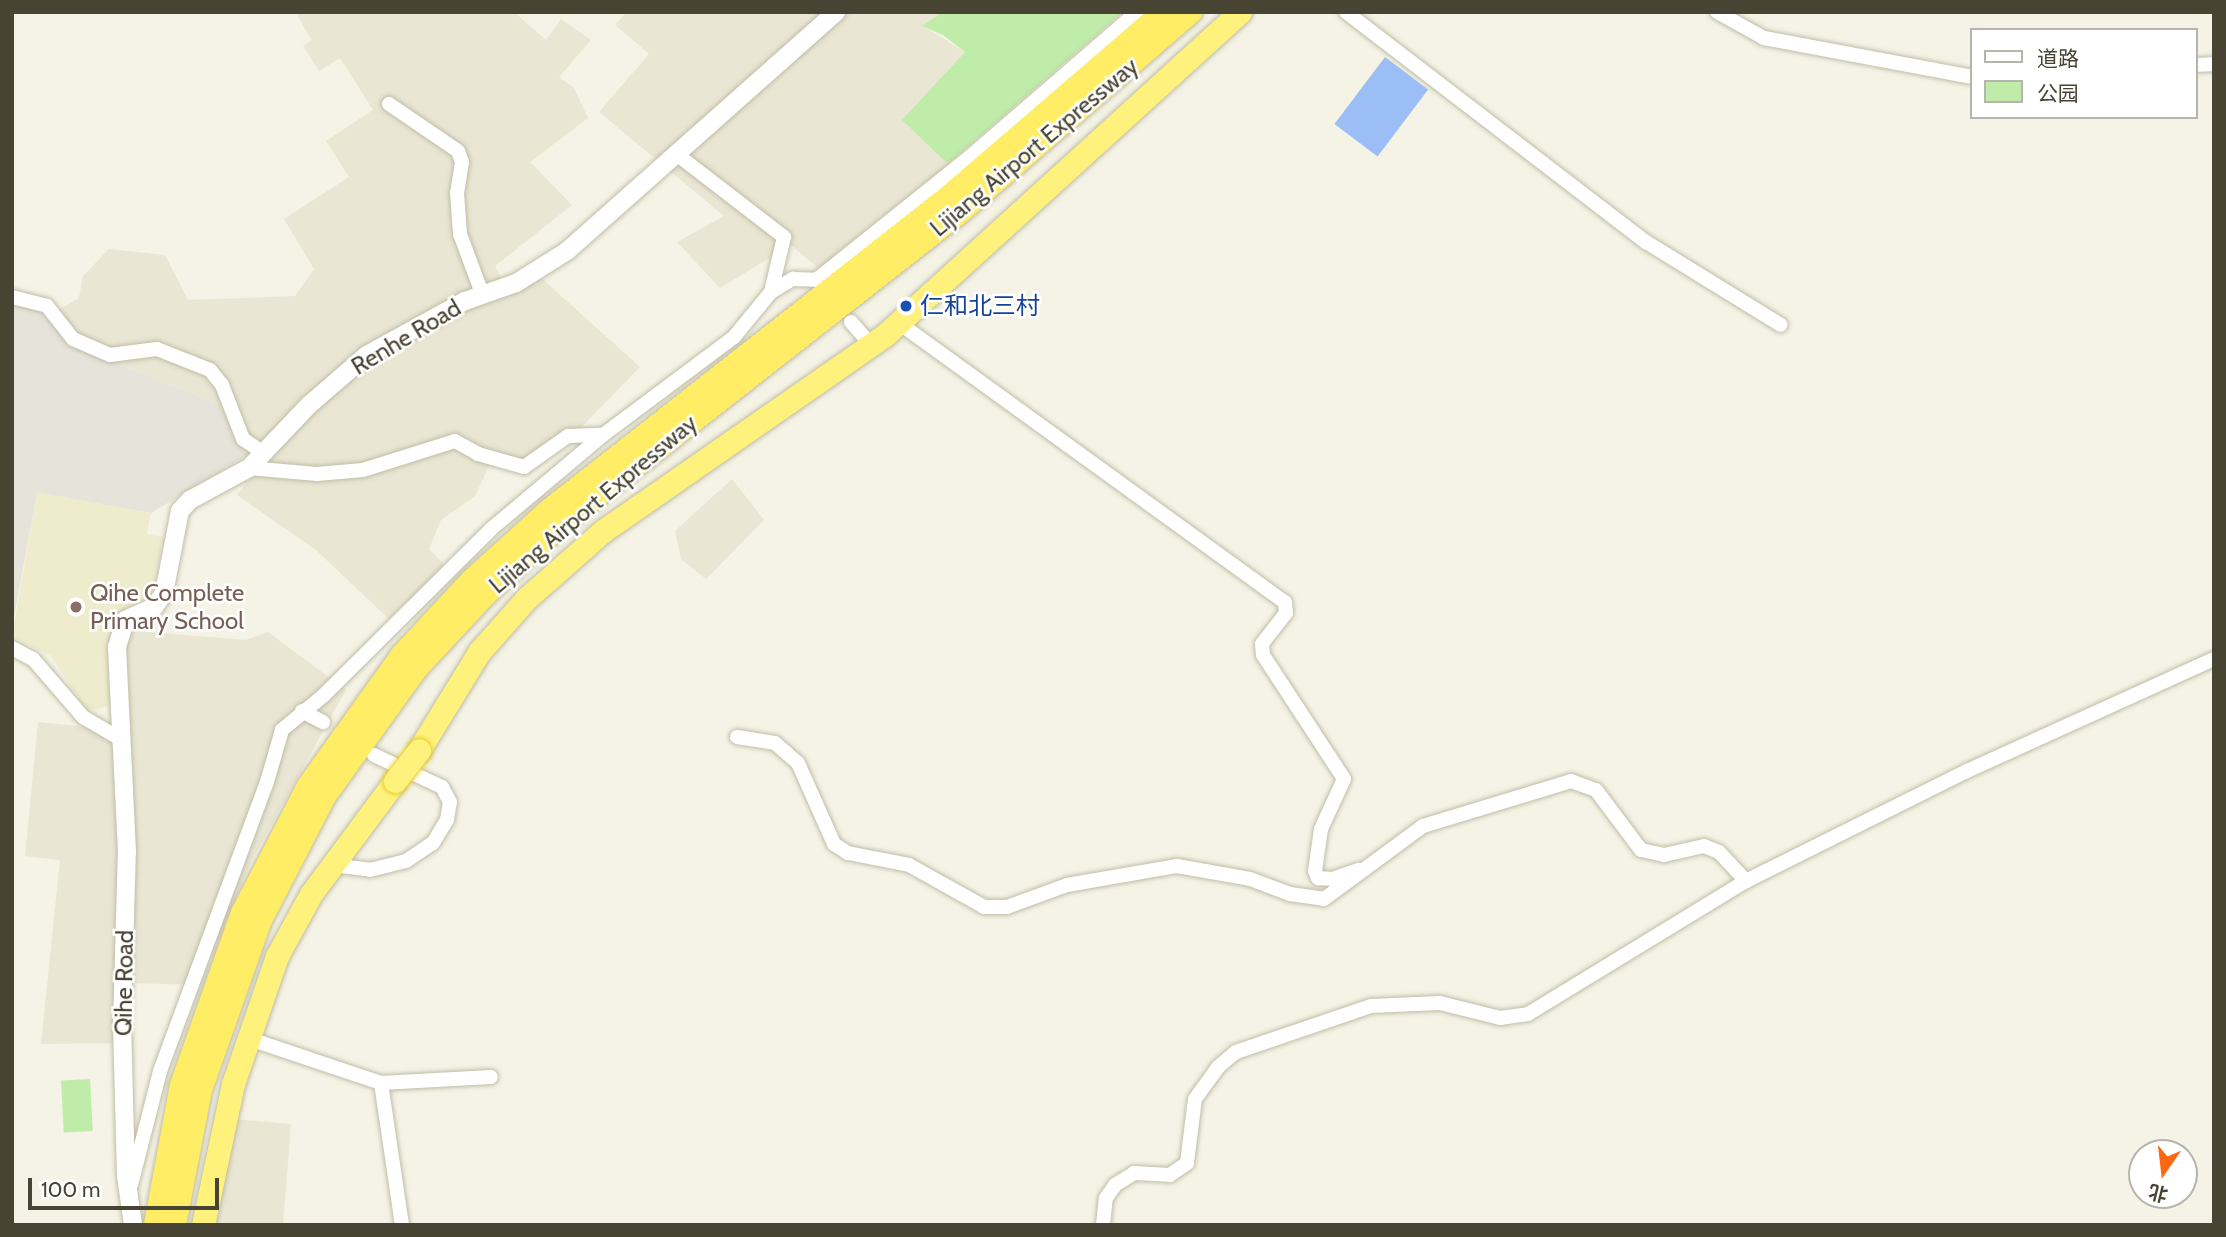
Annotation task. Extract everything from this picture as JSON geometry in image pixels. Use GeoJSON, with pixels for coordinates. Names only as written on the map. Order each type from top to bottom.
{"type":"FeatureCollection","features":[{"type":"Feature","properties":{"kind":"highway","name":"Lijiang Airport Expressway"},"geometry":{"type":"LineString","coordinates":[[156,1225],[182,1085],[243,913],[309,786],[402,656],[472,581],[548,512],[958,190],[1164,12]]}},
{"type":"Feature","properties":{"kind":"highway","name":"Lijiang Airport Expressway"},"geometry":{"type":"LineString","coordinates":[[174,1225],[203,1077],[260,920],[324,796],[416,668],[461,618],[559,525],[1010,171],[1190,12]]}},
{"type":"Feature","properties":{"kind":"highway"},"geometry":{"type":"LineString","coordinates":[[204,1225],[223,1122],[247,1038],[288,934],[332,865],[419,750],[479,652],[546,581],[603,531],[872,346],[1240,12]]}},
{"type":"Feature","properties":{"kind":"street","name":"Renhe Road"},"geometry":{"type":"LineString","coordinates":[[122,740],[117,647],[121,626],[161,598],[180,511],[190,500],[249,468],[319,395],[367,355],[465,301],[531,275],[567,251],[836,12]]}},
{"type":"Feature","properties":{"kind":"street"},"geometry":{"type":"LineString","coordinates":[[130,1189],[160,1071],[268,782],[278,736],[302,711],[323,696],[491,528],[603,435],[734,337],[771,292],[793,279],[816,279],[973,154],[1137,12]]}},
{"type":"Feature","properties":{"kind":"street"},"geometry":{"type":"LineString","coordinates":[[1346,12],[1646,242],[1781,325]]}},
{"type":"Feature","properties":{"kind":"street"},"geometry":{"type":"LineString","coordinates":[[1717,12],[1764,38],[1970,78]]}},
{"type":"Feature","properties":{"kind":"street"},"geometry":{"type":"LineString","coordinates":[[389,104],[458,151],[462,162],[458,221],[483,296]]}},
{"type":"Feature","properties":{"kind":"street"},"geometry":{"type":"LineString","coordinates":[[675,153],[784,237],[771,292]]}},
{"type":"Feature","properties":{"kind":"street"},"geometry":{"type":"LineString","coordinates":[[12,297],[47,306],[73,339],[110,355],[157,349],[210,370],[222,384],[243,439],[264,453]]}},
{"type":"Feature","properties":{"kind":"street"},"geometry":{"type":"LineString","coordinates":[[850,322],[872,346]]}},
{"type":"Feature","properties":{"kind":"street"},"geometry":{"type":"LineString","coordinates":[[899,323],[1284,602],[1286,613],[1262,644],[1263,655],[1344,779],[1321,829],[1317,876],[1332,879],[1370,866]]}},
{"type":"Feature","properties":{"kind":"street"},"geometry":{"type":"LineString","coordinates":[[249,468],[317,474],[359,471],[455,441],[478,454],[524,467],[568,436],[603,435]]}},
{"type":"Feature","properties":{"kind":"street"},"geometry":{"type":"LineString","coordinates":[[12,648],[33,659],[83,717],[122,740]]}},
{"type":"Feature","properties":{"kind":"street"},"geometry":{"type":"LineString","coordinates":[[1103,1225],[1106,1198],[1115,1185],[1134,1173],[1170,1175],[1187,1163],[1195,1100],[1236,1052],[1371,1006],[1440,1003],[1500,1018],[1528,1014],[1746,881],[1967,771],[2214,659]]}},
{"type":"Feature","properties":{"kind":"street"},"geometry":{"type":"LineString","coordinates":[[302,711],[323,722]]}},
{"type":"Feature","properties":{"kind":"street"},"geometry":{"type":"LineString","coordinates":[[737,737],[775,743],[798,763],[834,844],[848,853],[909,866],[984,907],[1007,907],[1067,884],[1177,866],[1250,878],[1290,894],[1320,899],[1423,826],[1571,781],[1596,790],[1645,852],[1664,855],[1704,846],[1719,852],[1746,881]]}},
{"type":"Feature","properties":{"kind":"street","name":"Qihe Road"},"geometry":{"type":"LineString","coordinates":[[122,740],[127,852],[122,1026],[133,1225]]}},
{"type":"Feature","properties":{"kind":"street"},"geometry":{"type":"LineString","coordinates":[[332,865],[370,870],[406,862],[433,843],[447,820],[450,802],[442,787],[374,755]]}},
{"type":"Feature","properties":{"kind":"street"},"geometry":{"type":"LineString","coordinates":[[247,1038],[381,1083],[491,1077]]}},
{"type":"Feature","properties":{"kind":"street"},"geometry":{"type":"LineString","coordinates":[[381,1083],[402,1225]]}},
{"type":"Feature","properties":{"kind":"shaded area"},"geometry":{"type":"Polygon","coordinates":[[[295,12],[514,12],[546,40],[561,19],[591,40],[559,77],[574,88],[588,118],[530,162],[572,205],[495,266],[504,283],[530,268],[640,367],[564,445],[526,475],[490,464],[475,496],[441,520],[429,549],[445,565],[389,619],[316,550],[237,495],[254,472],[218,404],[67,343],[53,313],[79,298],[83,276],[109,249],[165,255],[188,300],[295,296],[314,269],[284,219],[349,177],[326,141],[373,110],[340,58],[319,71],[303,46],[312,40],[295,12]]]}},
{"type":"Feature","properties":{"kind":"shaded area"},"geometry":{"type":"Polygon","coordinates":[[[627,12],[943,12],[923,26],[965,52],[903,120],[958,173],[830,278],[791,245],[720,288],[677,242],[724,216],[599,112],[649,54],[615,25],[627,12]]]}},
{"type":"Feature","properties":{"kind":"shaded area"},"geometry":{"type":"Polygon","coordinates":[[[12,305],[53,313],[67,343],[218,404],[247,455],[151,513],[37,493],[12,627],[12,305]]]}},
{"type":"Feature","properties":{"kind":"shaded area"},"geometry":{"type":"Polygon","coordinates":[[[732,479],[764,520],[706,579],[681,559],[675,531],[732,479]]]}},
{"type":"Feature","properties":{"kind":"shaded area","name":"Qihe Complete Primary School"},"geometry":{"type":"Polygon","coordinates":[[[37,492],[151,513],[147,534],[163,537],[153,599],[120,615],[115,705],[87,711],[51,656],[12,636],[37,492]]]}},
{"type":"Feature","properties":{"kind":"shaded area"},"geometry":{"type":"Polygon","coordinates":[[[125,630],[246,640],[268,632],[346,690],[253,858],[198,985],[132,983],[128,1043],[41,1044],[60,860],[25,856],[38,722],[126,731],[125,630]]]}},
{"type":"Feature","properties":{"kind":"shaded area"},"geometry":{"type":"Polygon","coordinates":[[[232,1119],[291,1124],[283,1225],[212,1225],[232,1119]]]}},
{"type":"Feature","properties":{"kind":"green space"},"geometry":{"type":"Polygon","coordinates":[[[943,12],[1123,12],[948,164],[902,120],[965,52],[943,35],[922,26],[943,12]]]}},
{"type":"Feature","properties":{"kind":"green space"},"geometry":{"type":"Polygon","coordinates":[[[90,1079],[93,1131],[64,1132],[61,1081],[90,1079]]]}},
{"type":"Feature","properties":{"kind":"water"},"geometry":{"type":"Polygon","coordinates":[[[1385,57],[1428,89],[1378,157],[1334,124],[1385,57]]]}},
{"type":"Feature","properties":{"kind":"place","name":"仁和北三村"},"geometry":{"type":"Point","coordinates":[906,306]}},
{"type":"Feature","properties":{"kind":"place","name":"Qihe Complete Primary School"},"geometry":{"type":"Point","coordinates":[76,607]}}]}
